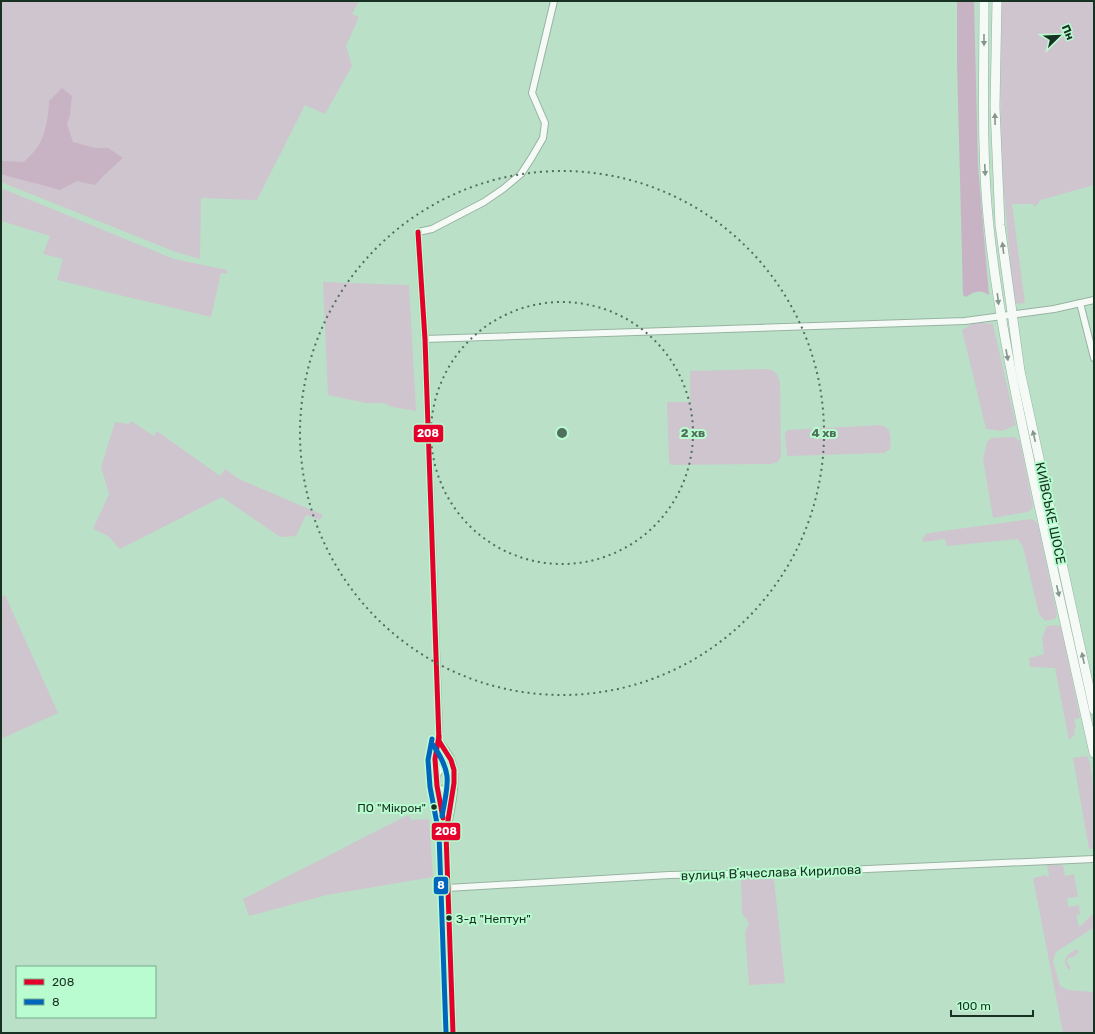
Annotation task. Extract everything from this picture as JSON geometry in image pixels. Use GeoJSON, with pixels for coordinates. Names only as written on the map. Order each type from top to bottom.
{"type":"FeatureCollection","features":[{"type":"Feature","properties":{"kind":"main road"},"geometry":{"type":"LineString","coordinates":[[984,1],[985,166],[989,226],[1000,316],[1040,513],[1094,753]]}},
{"type":"Feature","properties":{"kind":"main road","name":"КИЇВСЬКЕ ШОСЕ"},"geometry":{"type":"LineString","coordinates":[[997,1],[995,107],[996,166],[1000,225],[1011,315],[1020,371],[1094,710]]}},
{"type":"Feature","properties":{"kind":"street"},"geometry":{"type":"LineString","coordinates":[[453,1033],[446,833],[437,786],[435,759],[439,741],[425,339],[418,232],[432,229],[484,202],[503,189],[520,174],[532,157],[543,138],[545,123],[532,93],[554,1]]}},
{"type":"Feature","properties":{"kind":"street"},"geometry":{"type":"LineString","coordinates":[[425,339],[965,321],[1054,309],[1094,300]]}},
{"type":"Feature","properties":{"kind":"street"},"geometry":{"type":"LineString","coordinates":[[1080,303],[1094,358]]}},
{"type":"Feature","properties":{"kind":"street"},"geometry":{"type":"LineString","coordinates":[[439,741],[451,760],[454,774],[454,783],[446,833]]}},
{"type":"Feature","properties":{"kind":"street"},"geometry":{"type":"LineString","coordinates":[[437,775],[441,768],[447,767],[454,774]]}},
{"type":"Feature","properties":{"kind":"street"},"geometry":{"type":"LineString","coordinates":[[437,786],[443,790],[449,790],[454,783]]}},
{"type":"Feature","properties":{"kind":"street","name":"вулиця Вʼячеслава Кирилова"},"geometry":{"type":"LineString","coordinates":[[447,888],[669,875],[778,873],[1094,860]]}},
{"type":"Feature","properties":{"kind":"shaded area"},"geometry":{"type":"Polygon","coordinates":[[[1,1],[359,1],[352,14],[359,17],[346,46],[352,66],[325,114],[305,105],[257,200],[201,198],[200,259],[173,251],[1,182],[1,1]]]}},
{"type":"Feature","properties":{"kind":"shaded area"},"geometry":{"type":"Polygon","coordinates":[[[957,1],[974,1],[978,166],[989,295],[983,292],[978,292],[972,293],[966,297],[963,295],[957,63],[957,1]]]}},
{"type":"Feature","properties":{"kind":"shaded area"},"geometry":{"type":"Polygon","coordinates":[[[1000,1],[1094,1],[1094,185],[1041,200],[1035,207],[1033,204],[1012,204],[1025,303],[1014,304],[1001,161],[1000,1]]]}},
{"type":"Feature","properties":{"kind":"shaded area"},"geometry":{"type":"Polygon","coordinates":[[[62,88],[72,96],[70,115],[67,124],[73,142],[95,148],[108,148],[123,158],[95,185],[77,181],[60,190],[1,174],[1,161],[24,162],[37,148],[46,125],[49,101],[62,88]]]}},
{"type":"Feature","properties":{"kind":"shaded area"},"geometry":{"type":"Polygon","coordinates":[[[1,188],[174,259],[227,270],[227,274],[221,273],[211,317],[57,280],[63,259],[43,254],[50,236],[1,221],[1,188]]]}},
{"type":"Feature","properties":{"kind":"shaded area"},"geometry":{"type":"Polygon","coordinates":[[[323,282],[409,285],[416,411],[392,407],[384,403],[366,403],[328,395],[323,282]]]}},
{"type":"Feature","properties":{"kind":"shaded area"},"geometry":{"type":"Polygon","coordinates":[[[975,322],[993,324],[1016,425],[1002,431],[986,429],[962,330],[975,322]]]}},
{"type":"Feature","properties":{"kind":"shaded area"},"geometry":{"type":"Polygon","coordinates":[[[767,369],[776,373],[780,383],[781,457],[778,462],[771,464],[671,465],[669,462],[667,402],[690,402],[690,371],[767,369]]]}},
{"type":"Feature","properties":{"kind":"shaded area"},"geometry":{"type":"Polygon","coordinates":[[[131,421],[154,436],[157,431],[220,476],[225,469],[239,479],[323,515],[320,520],[306,515],[296,536],[280,537],[222,497],[120,549],[108,536],[93,529],[109,494],[101,467],[115,422],[129,424],[131,421]]]}},
{"type":"Feature","properties":{"kind":"shaded area"},"geometry":{"type":"Polygon","coordinates":[[[885,426],[890,434],[890,449],[884,453],[787,456],[785,434],[787,430],[885,426]]]}},
{"type":"Feature","properties":{"kind":"shaded area"},"geometry":{"type":"Polygon","coordinates":[[[1014,437],[1020,441],[1033,506],[1031,510],[1027,512],[993,518],[983,459],[987,442],[991,438],[1014,437]]]}},
{"type":"Feature","properties":{"kind":"shaded area"},"geometry":{"type":"Polygon","coordinates":[[[1031,519],[1038,525],[1057,615],[1055,619],[1045,621],[1039,614],[1023,547],[1018,539],[947,546],[945,539],[924,542],[922,540],[926,534],[936,532],[1031,519]]]}},
{"type":"Feature","properties":{"kind":"shaded area"},"geometry":{"type":"Polygon","coordinates":[[[5,595],[58,713],[1,739],[1,597],[5,595]]]}},
{"type":"Feature","properties":{"kind":"shaded area"},"geometry":{"type":"Polygon","coordinates":[[[1057,625],[1061,627],[1080,718],[1074,719],[1076,728],[1074,728],[1075,734],[1069,740],[1055,668],[1030,667],[1029,658],[1044,654],[1042,638],[1047,626],[1057,625]]]}},
{"type":"Feature","properties":{"kind":"shaded area"},"geometry":{"type":"Polygon","coordinates":[[[1087,756],[1090,762],[1093,785],[1094,814],[1094,848],[1089,849],[1073,758],[1087,756]]]}},
{"type":"Feature","properties":{"kind":"shaded area"},"geometry":{"type":"Polygon","coordinates":[[[408,815],[411,820],[429,819],[433,877],[327,895],[249,916],[243,899],[408,815]]]}},
{"type":"Feature","properties":{"kind":"shaded area"},"geometry":{"type":"Polygon","coordinates":[[[1047,865],[1063,865],[1065,876],[1074,874],[1078,897],[1067,898],[1068,907],[1079,905],[1080,914],[1076,915],[1079,927],[1094,913],[1093,928],[1056,952],[1053,961],[1060,986],[1068,990],[1094,992],[1094,1033],[1063,1033],[1033,878],[1045,875],[1047,877],[1049,876],[1047,865]]]}},
{"type":"Feature","properties":{"kind":"shaded area"},"geometry":{"type":"Polygon","coordinates":[[[741,878],[774,879],[785,983],[749,985],[745,932],[749,923],[742,913],[741,878]]]}},
{"type":"Feature","properties":{"kind":"shaded area"},"geometry":{"type":"Polygon","coordinates":[[[1077,949],[1079,952],[1074,957],[1068,958],[1067,962],[1071,968],[1069,970],[1065,963],[1066,957],[1077,949]]]}},
{"type":"Feature","properties":{"kind":"transit line","name":"208"},"geometry":{"type":"LineString","coordinates":[[418,232],[425,339],[439,741],[451,760],[454,770],[454,783],[446,833],[453,1033]]}},
{"type":"Feature","properties":{"kind":"transit line","name":"208"},"geometry":{"type":"LineString","coordinates":[[439,736],[435,759],[437,786],[443,818]]}},
{"type":"Feature","properties":{"kind":"transit line","name":"8"},"geometry":{"type":"LineString","coordinates":[[432,739],[428,760],[430,787],[439,834],[446,1033]]}},
{"type":"Feature","properties":{"kind":"transit line","name":"8"},"geometry":{"type":"LineString","coordinates":[[433,745],[444,764],[447,779],[442,816]]}},
{"type":"Feature","properties":{"kind":"place","name":"ПО \"Мікрон\""},"geometry":{"type":"Point","coordinates":[434,807]}},
{"type":"Feature","properties":{"kind":"place","name":"З-д \"Нептун\""},"geometry":{"type":"Point","coordinates":[449,918]}}]}
